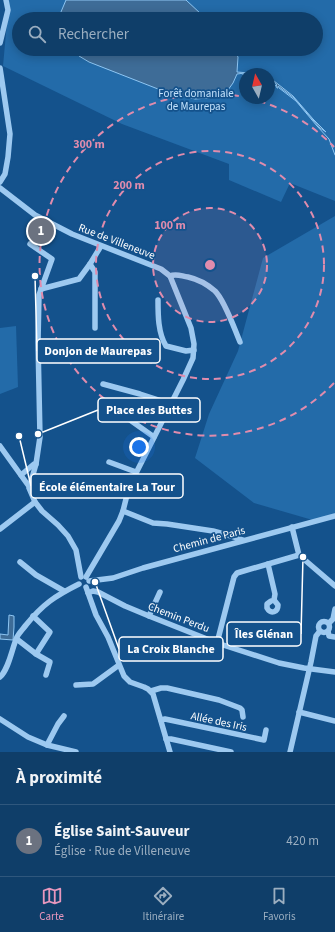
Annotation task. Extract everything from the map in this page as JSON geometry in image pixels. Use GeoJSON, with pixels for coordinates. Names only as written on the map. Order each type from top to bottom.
{"type":"FeatureCollection","features":[{"type":"Feature","properties":{"kind":"street"},"geometry":{"type":"LineString","coordinates":[[0,43],[8,10],[6,0]]}},
{"type":"Feature","properties":{"kind":"street"},"geometry":{"type":"LineString","coordinates":[[0,68],[10,134],[5,174],[0,182]]}},
{"type":"Feature","properties":{"kind":"street","name":"Rue de Villeneuve"},"geometry":{"type":"LineString","coordinates":[[0,188],[39,217],[72,234],[150,264],[170,276]]}},
{"type":"Feature","properties":{"kind":"street"},"geometry":{"type":"LineString","coordinates":[[29,486],[36,464],[40,437],[38,342],[39,295],[52,259],[30,244]]}},
{"type":"Feature","properties":{"kind":"street"},"geometry":{"type":"LineString","coordinates":[[41,289],[79,279],[101,246]]}},
{"type":"Feature","properties":{"kind":"street"},"geometry":{"type":"LineString","coordinates":[[90,264],[95,272],[95,328]]}},
{"type":"Feature","properties":{"kind":"street"},"geometry":{"type":"LineString","coordinates":[[83,580],[119,521],[129,487],[193,358],[194,336],[192,328],[170,276],[174,274],[193,278],[215,291],[222,302],[240,342]]}},
{"type":"Feature","properties":{"kind":"street"},"geometry":{"type":"LineString","coordinates":[[158,300],[161,339],[166,346],[186,351],[194,350]]}},
{"type":"Feature","properties":{"kind":"street"},"geometry":{"type":"LineString","coordinates":[[103,384],[171,404]]}},
{"type":"Feature","properties":{"kind":"street"},"geometry":{"type":"LineString","coordinates":[[119,414],[123,415],[154,437]]}},
{"type":"Feature","properties":{"kind":"street"},"geometry":{"type":"LineString","coordinates":[[0,446],[29,486],[35,502],[42,511],[58,524],[68,536],[76,550],[83,580]]}},
{"type":"Feature","properties":{"kind":"street"},"geometry":{"type":"LineString","coordinates":[[109,462],[136,472]]}},
{"type":"Feature","properties":{"kind":"street"},"geometry":{"type":"LineString","coordinates":[[21,475],[36,464]]}},
{"type":"Feature","properties":{"kind":"street"},"geometry":{"type":"LineString","coordinates":[[0,529],[35,502]]}},
{"type":"Feature","properties":{"kind":"street"},"geometry":{"type":"LineString","coordinates":[[123,511],[154,523],[213,531],[243,540]]}},
{"type":"Feature","properties":{"kind":"street","name":"Chemin de Paris"},"geometry":{"type":"LineString","coordinates":[[0,677],[6,667],[18,635],[33,616],[55,596],[83,580],[113,578],[142,568],[335,516]]}},
{"type":"Feature","properties":{"kind":"street"},"geometry":{"type":"LineString","coordinates":[[292,527],[299,555],[335,586]]}},
{"type":"Feature","properties":{"kind":"street"},"geometry":{"type":"LineString","coordinates":[[217,643],[234,577],[237,573],[299,555]]}},
{"type":"Feature","properties":{"kind":"street"},"geometry":{"type":"LineString","coordinates":[[20,562],[36,575],[64,591]]}},
{"type":"Feature","properties":{"kind":"street"},"geometry":{"type":"LineString","coordinates":[[268,564],[275,594],[274,600]]}},
{"type":"Feature","properties":{"kind":"street","name":"Chemin Perdu"},"geometry":{"type":"LineString","coordinates":[[83,580],[81,586],[87,590],[98,592],[125,606],[217,643],[279,663],[335,672]]}},
{"type":"Feature","properties":{"kind":"street"},"geometry":{"type":"LineString","coordinates":[[87,590],[96,615],[108,637],[124,676],[130,682],[144,687],[153,694],[170,752]]}},
{"type":"Feature","properties":{"kind":"street"},"geometry":{"type":"LineString","coordinates":[[149,616],[160,592]]}},
{"type":"Feature","properties":{"kind":"street"},"geometry":{"type":"LineString","coordinates":[[335,610],[333,619],[329,623],[330,628],[328,631],[329,636],[335,637]]}},
{"type":"Feature","properties":{"kind":"street"},"geometry":{"type":"LineString","coordinates":[[33,616],[50,632],[36,654]]}},
{"type":"Feature","properties":{"kind":"street"},"geometry":{"type":"LineString","coordinates":[[290,752],[316,636],[320,631],[319,626],[320,623],[326,621],[329,623]]}},
{"type":"Feature","properties":{"kind":"street"},"geometry":{"type":"LineString","coordinates":[[320,631],[328,631]]}},
{"type":"Feature","properties":{"kind":"street"},"geometry":{"type":"LineString","coordinates":[[16,640],[50,662],[46,675]]}},
{"type":"Feature","properties":{"kind":"street"},"geometry":{"type":"LineString","coordinates":[[76,686],[93,684],[119,665]]}},
{"type":"Feature","properties":{"kind":"street"},"geometry":{"type":"LineString","coordinates":[[151,691],[167,688],[219,700],[240,708],[242,710],[243,717]]}},
{"type":"Feature","properties":{"kind":"street"},"geometry":{"type":"LineString","coordinates":[[299,712],[335,721]]}},
{"type":"Feature","properties":{"kind":"street"},"geometry":{"type":"LineString","coordinates":[[47,745],[64,716]]}},
{"type":"Feature","properties":{"kind":"street"},"geometry":{"type":"LineString","coordinates":[[0,719],[28,737],[47,745],[76,752]]}},
{"type":"Feature","properties":{"kind":"street","name":"Allée des Iris"},"geometry":{"type":"LineString","coordinates":[[161,720],[165,719],[264,740],[266,730]]}},
{"type":"Feature","properties":{"kind":"street"},"geometry":{"type":"LineString","coordinates":[[166,739],[231,752]]}},
{"type":"Feature","properties":{"kind":"green space","name":"Forêt domaniale de Maurepas"},"geometry":{"type":"Polygon","coordinates":[[[9,0],[335,0],[335,201],[290,183],[281,202],[229,180],[229,164],[122,124],[3,66],[9,0]]]}},
{"type":"Feature","properties":{"kind":"green space"},"geometry":{"type":"Polygon","coordinates":[[[335,216],[335,517],[316,521],[254,503],[195,458],[209,414],[238,351],[263,258],[335,216]]]}},
{"type":"Feature","properties":{"kind":"green space"},"geometry":{"type":"Polygon","coordinates":[[[16,326],[18,387],[0,394],[0,328],[16,326]]]}},
{"type":"Feature","properties":{"kind":"shaded area"},"geometry":{"type":"Polygon","coordinates":[[[66,0],[186,0],[199,12],[61,12],[66,0]]]}},
{"type":"Feature","properties":{"kind":"shaded area"},"geometry":{"type":"Polygon","coordinates":[[[79,56],[238,57],[237,72],[239,74],[237,74],[233,83],[225,94],[195,99],[158,89],[89,62],[79,56]]]}},
{"type":"Feature","properties":{"kind":"shaded area"},"geometry":{"type":"Polygon","coordinates":[[[275,82],[293,96],[326,132],[320,128],[294,98],[278,86],[277,88],[275,82]]]}},
{"type":"Feature","properties":{"kind":"shaded area"},"geometry":{"type":"Polygon","coordinates":[[[9,615],[14,616],[13,640],[0,639],[0,634],[8,635],[9,615]]]}},
{"type":"Feature","properties":{"kind":"waterway"},"geometry":{"type":"LineString","coordinates":[[279,88],[296,101],[329,139],[335,155]]}},
{"type":"Feature","properties":{"kind":"place","name":"Église Saint-Sauveur"},"geometry":{"type":"Point","coordinates":[41,231]}},
{"type":"Feature","properties":{"kind":"place","name":"Donjon de Maurepas"},"geometry":{"type":"Point","coordinates":[35,276]}},
{"type":"Feature","properties":{"kind":"place","name":"Place des Buttes"},"geometry":{"type":"Point","coordinates":[38,434]}},
{"type":"Feature","properties":{"kind":"place","name":"École élémentaire La Tour"},"geometry":{"type":"Point","coordinates":[19,436]}},
{"type":"Feature","properties":{"kind":"place","name":"Îles Glénan"},"geometry":{"type":"Point","coordinates":[303,557]}},
{"type":"Feature","properties":{"kind":"place","name":"La Croix Blanche"},"geometry":{"type":"Point","coordinates":[95,582]}}]}
